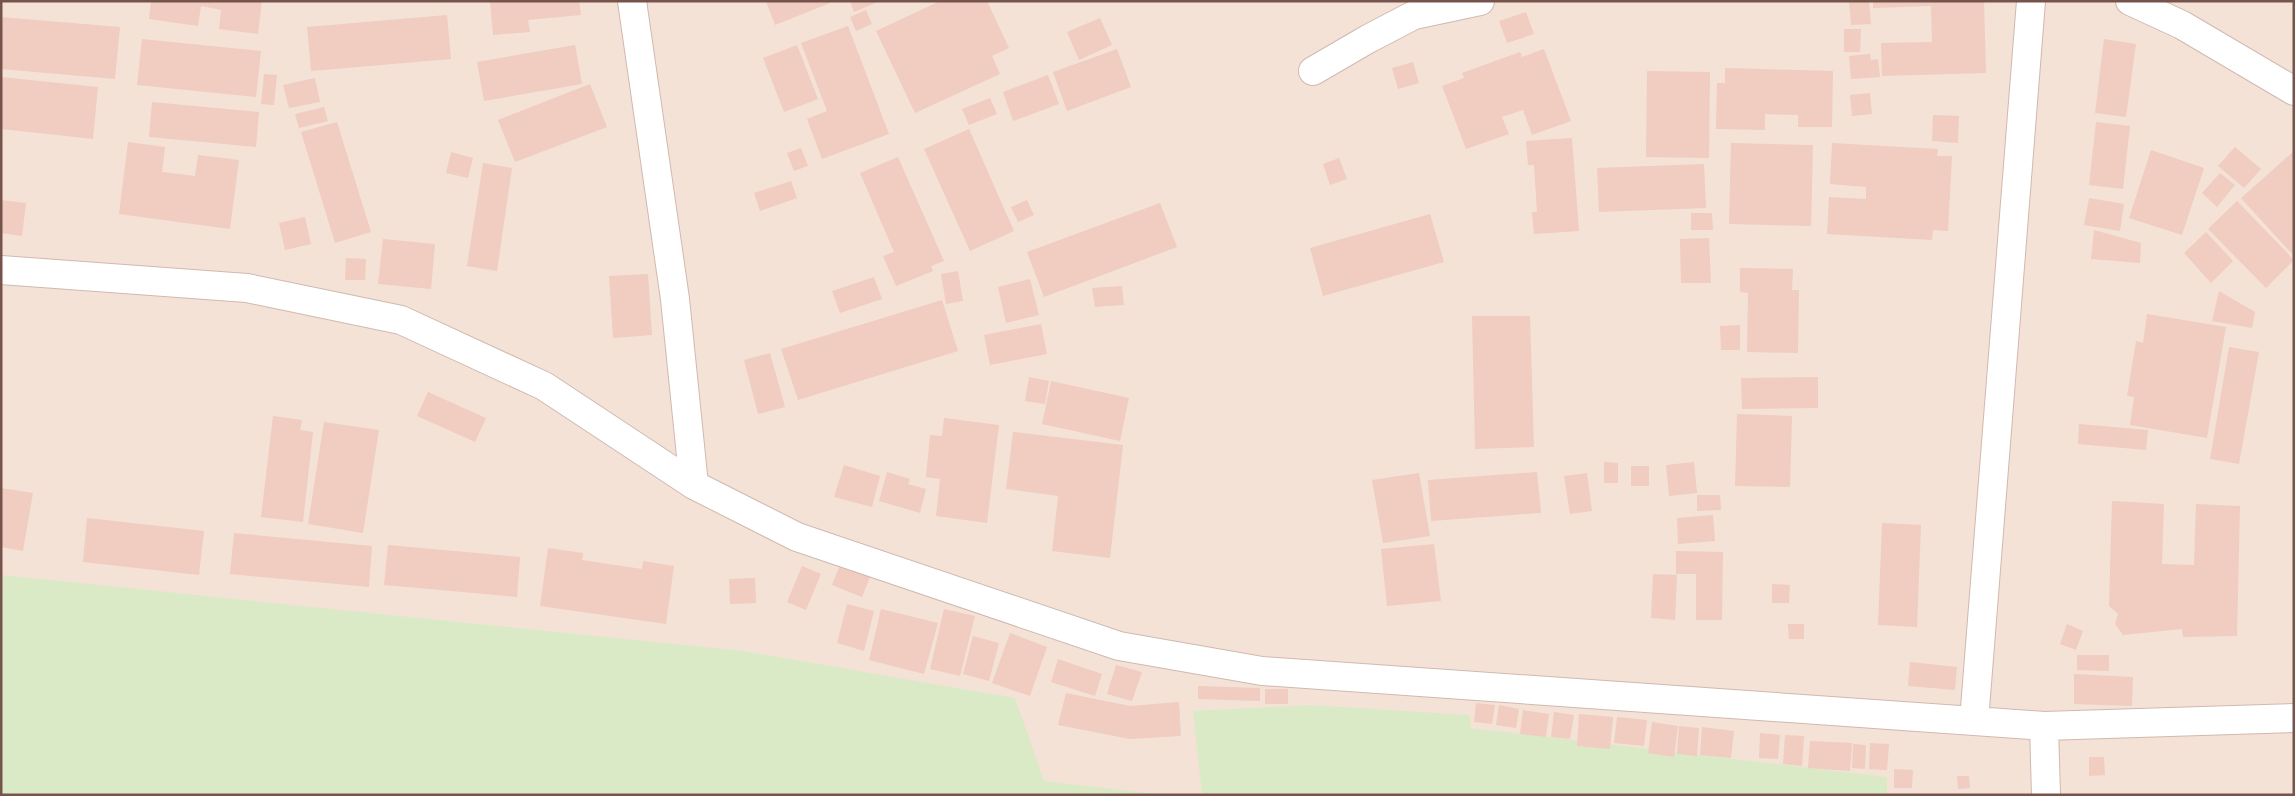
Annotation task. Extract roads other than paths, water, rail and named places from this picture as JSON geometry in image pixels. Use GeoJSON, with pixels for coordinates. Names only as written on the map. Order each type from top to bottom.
{"type":"FeatureCollection","features":[{"type":"Feature","properties":{"kind":"street"},"geometry":{"type":"LineString","coordinates":[[632,1],[675,299],[694,485]]}},
{"type":"Feature","properties":{"kind":"street"},"geometry":{"type":"LineString","coordinates":[[1313,71],[1414,15],[1480,1]]}},
{"type":"Feature","properties":{"kind":"street"},"geometry":{"type":"LineString","coordinates":[[1974,721],[2031,1]]}},
{"type":"Feature","properties":{"kind":"street"},"geometry":{"type":"LineString","coordinates":[[2130,1],[2182,24],[2294,91]]}},
{"type":"Feature","properties":{"kind":"street"},"geometry":{"type":"LineString","coordinates":[[1,270],[247,288],[401,320],[544,386],[694,485],[797,537],[1119,646],[1262,671],[2044,726],[2294,718]]}},
{"type":"Feature","properties":{"kind":"street"},"geometry":{"type":"LineString","coordinates":[[2044,726],[2046,795]]}}]}
